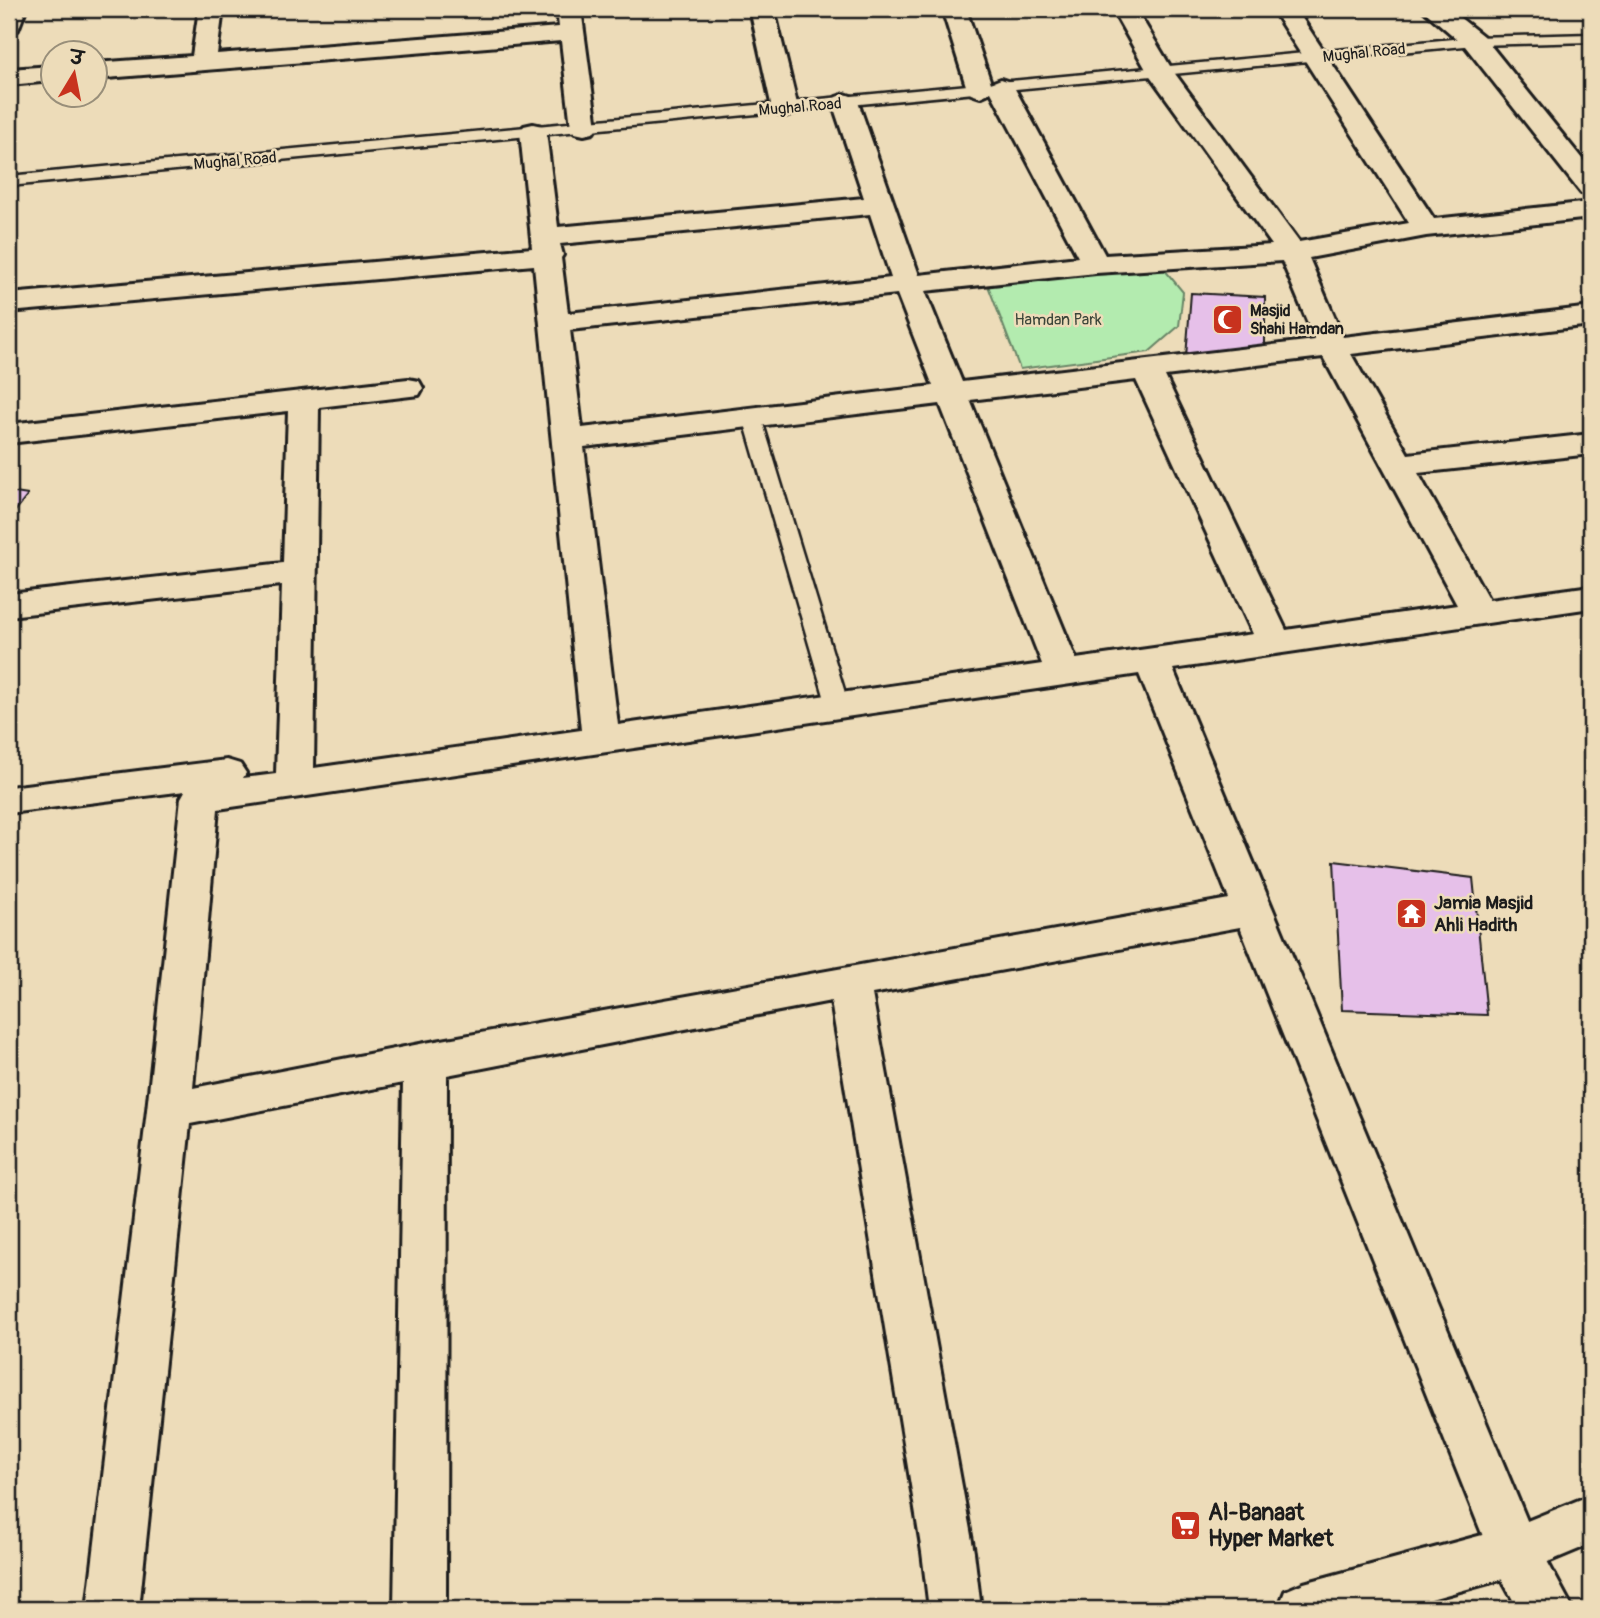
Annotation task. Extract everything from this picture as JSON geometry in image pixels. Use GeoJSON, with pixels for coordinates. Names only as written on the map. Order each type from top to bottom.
{"type":"FeatureCollection","features":[{"type":"Feature","properties":{"kind":"street"},"geometry":{"type":"LineString","coordinates":[[9,25],[14,9]]}},
{"type":"Feature","properties":{"kind":"street"},"geometry":{"type":"LineString","coordinates":[[203,62],[211,9]]}},
{"type":"Feature","properties":{"kind":"street"},"geometry":{"type":"LineString","coordinates":[[762,9],[785,108]]}},
{"type":"Feature","properties":{"kind":"street"},"geometry":{"type":"LineString","coordinates":[[954,9],[990,88],[1096,264]]}},
{"type":"Feature","properties":{"kind":"street"},"geometry":{"type":"LineString","coordinates":[[1124,9],[1161,73],[1292,252],[1332,346],[1479,613]]}},
{"type":"Feature","properties":{"kind":"street"},"geometry":{"type":"LineString","coordinates":[[1284,9],[1426,228]]}},
{"type":"Feature","properties":{"kind":"street"},"geometry":{"type":"LineString","coordinates":[[1434,9],[1474,41],[1591,187]]}},
{"type":"Feature","properties":{"kind":"street"},"geometry":{"type":"LineString","coordinates":[[108,70],[203,62],[570,21],[584,127]]}},
{"type":"Feature","properties":{"kind":"street"},"geometry":{"type":"LineString","coordinates":[[9,78],[38,75]]}},
{"type":"Feature","properties":{"kind":"street"},"geometry":{"type":"LineString","coordinates":[[845,102],[908,285],[1063,674]]}},
{"type":"Feature","properties":{"kind":"street"},"geometry":{"type":"LineString","coordinates":[[533,132],[601,741]]}},
{"type":"Feature","properties":{"kind":"street"},"geometry":{"type":"LineString","coordinates":[[9,303],[547,246],[881,205]]}},
{"type":"Feature","properties":{"kind":"street"},"geometry":{"type":"LineString","coordinates":[[554,323],[1096,264],[1292,252],[1426,228],[1591,210]]}},
{"type":"Feature","properties":{"kind":"street"},"geometry":{"type":"LineString","coordinates":[[568,439],[1591,316]]}},
{"type":"Feature","properties":{"kind":"street"},"geometry":{"type":"LineString","coordinates":[[1146,368],[1274,642]]}},
{"type":"Feature","properties":{"kind":"street"},"geometry":{"type":"LineString","coordinates":[[9,433],[408,388]]}},
{"type":"Feature","properties":{"kind":"street"},"geometry":{"type":"LineString","coordinates":[[295,785],[304,400]]}},
{"type":"Feature","properties":{"kind":"street"},"geometry":{"type":"LineString","coordinates":[[1398,465],[1591,444]]}},
{"type":"Feature","properties":{"kind":"street"},"geometry":{"type":"LineString","coordinates":[[9,606],[300,572]]}},
{"type":"Feature","properties":{"kind":"street"},"geometry":{"type":"LineString","coordinates":[[200,798],[1591,597]]}},
{"type":"Feature","properties":{"kind":"street"},"geometry":{"type":"LineString","coordinates":[[1152,661],[1514,1551],[1547,1609]]}},
{"type":"Feature","properties":{"kind":"street"},"geometry":{"type":"LineString","coordinates":[[9,800],[227,773],[200,798],[169,1110],[113,1609]]}},
{"type":"Feature","properties":{"kind":"street"},"geometry":{"type":"LineString","coordinates":[[169,1110],[425,1060],[1254,910]]}},
{"type":"Feature","properties":{"kind":"street"},"geometry":{"type":"LineString","coordinates":[[849,982],[946,1539],[955,1609]]}},
{"type":"Feature","properties":{"kind":"street"},"geometry":{"type":"LineString","coordinates":[[420,1609],[425,1060]]}},
{"type":"Feature","properties":{"kind":"street"},"geometry":{"type":"LineString","coordinates":[[1304,1609],[1514,1551],[1591,1519]]}},
{"type":"Feature","properties":{"kind":"lane","name":"Mughal Road"},"geometry":{"type":"LineString","coordinates":[[9,181],[1474,41],[1591,38]]}},
{"type":"Feature","properties":{"kind":"lane"},"geometry":{"type":"LineString","coordinates":[[752,416],[838,706]]}},
{"type":"Feature","properties":{"kind":"green space","name":"Hamdan Park"},"geometry":{"type":"Polygon","coordinates":[[[1159,263],[1183,292],[1179,326],[1149,352],[1020,369],[987,283],[1159,263]]]}},
{"type":"Feature","properties":{"kind":"building","name":"Masjid Shahi Hamdan"},"geometry":{"type":"Polygon","coordinates":[[[1191,293],[1265,297],[1265,350],[1186,357],[1191,293]]]}},
{"type":"Feature","properties":{"kind":"building"},"geometry":{"type":"Polygon","coordinates":[[[9,492],[28,495],[9,519],[9,492]]]}},
{"type":"Feature","properties":{"kind":"building"},"geometry":{"type":"Polygon","coordinates":[[[1334,861],[1473,878],[1487,1015],[1342,1010],[1334,861]]]}},
{"type":"Feature","properties":{"kind":"place","name":"Masjid Shahi Hamdan"},"geometry":{"type":"Point","coordinates":[1227,319]}},
{"type":"Feature","properties":{"kind":"place","name":"Jamia Masjid Ahli Hadith"},"geometry":{"type":"Point","coordinates":[1411,913]}},
{"type":"Feature","properties":{"kind":"place","name":"Al-Banaat Hyper Market"},"geometry":{"type":"Point","coordinates":[1185,1525]}}]}
